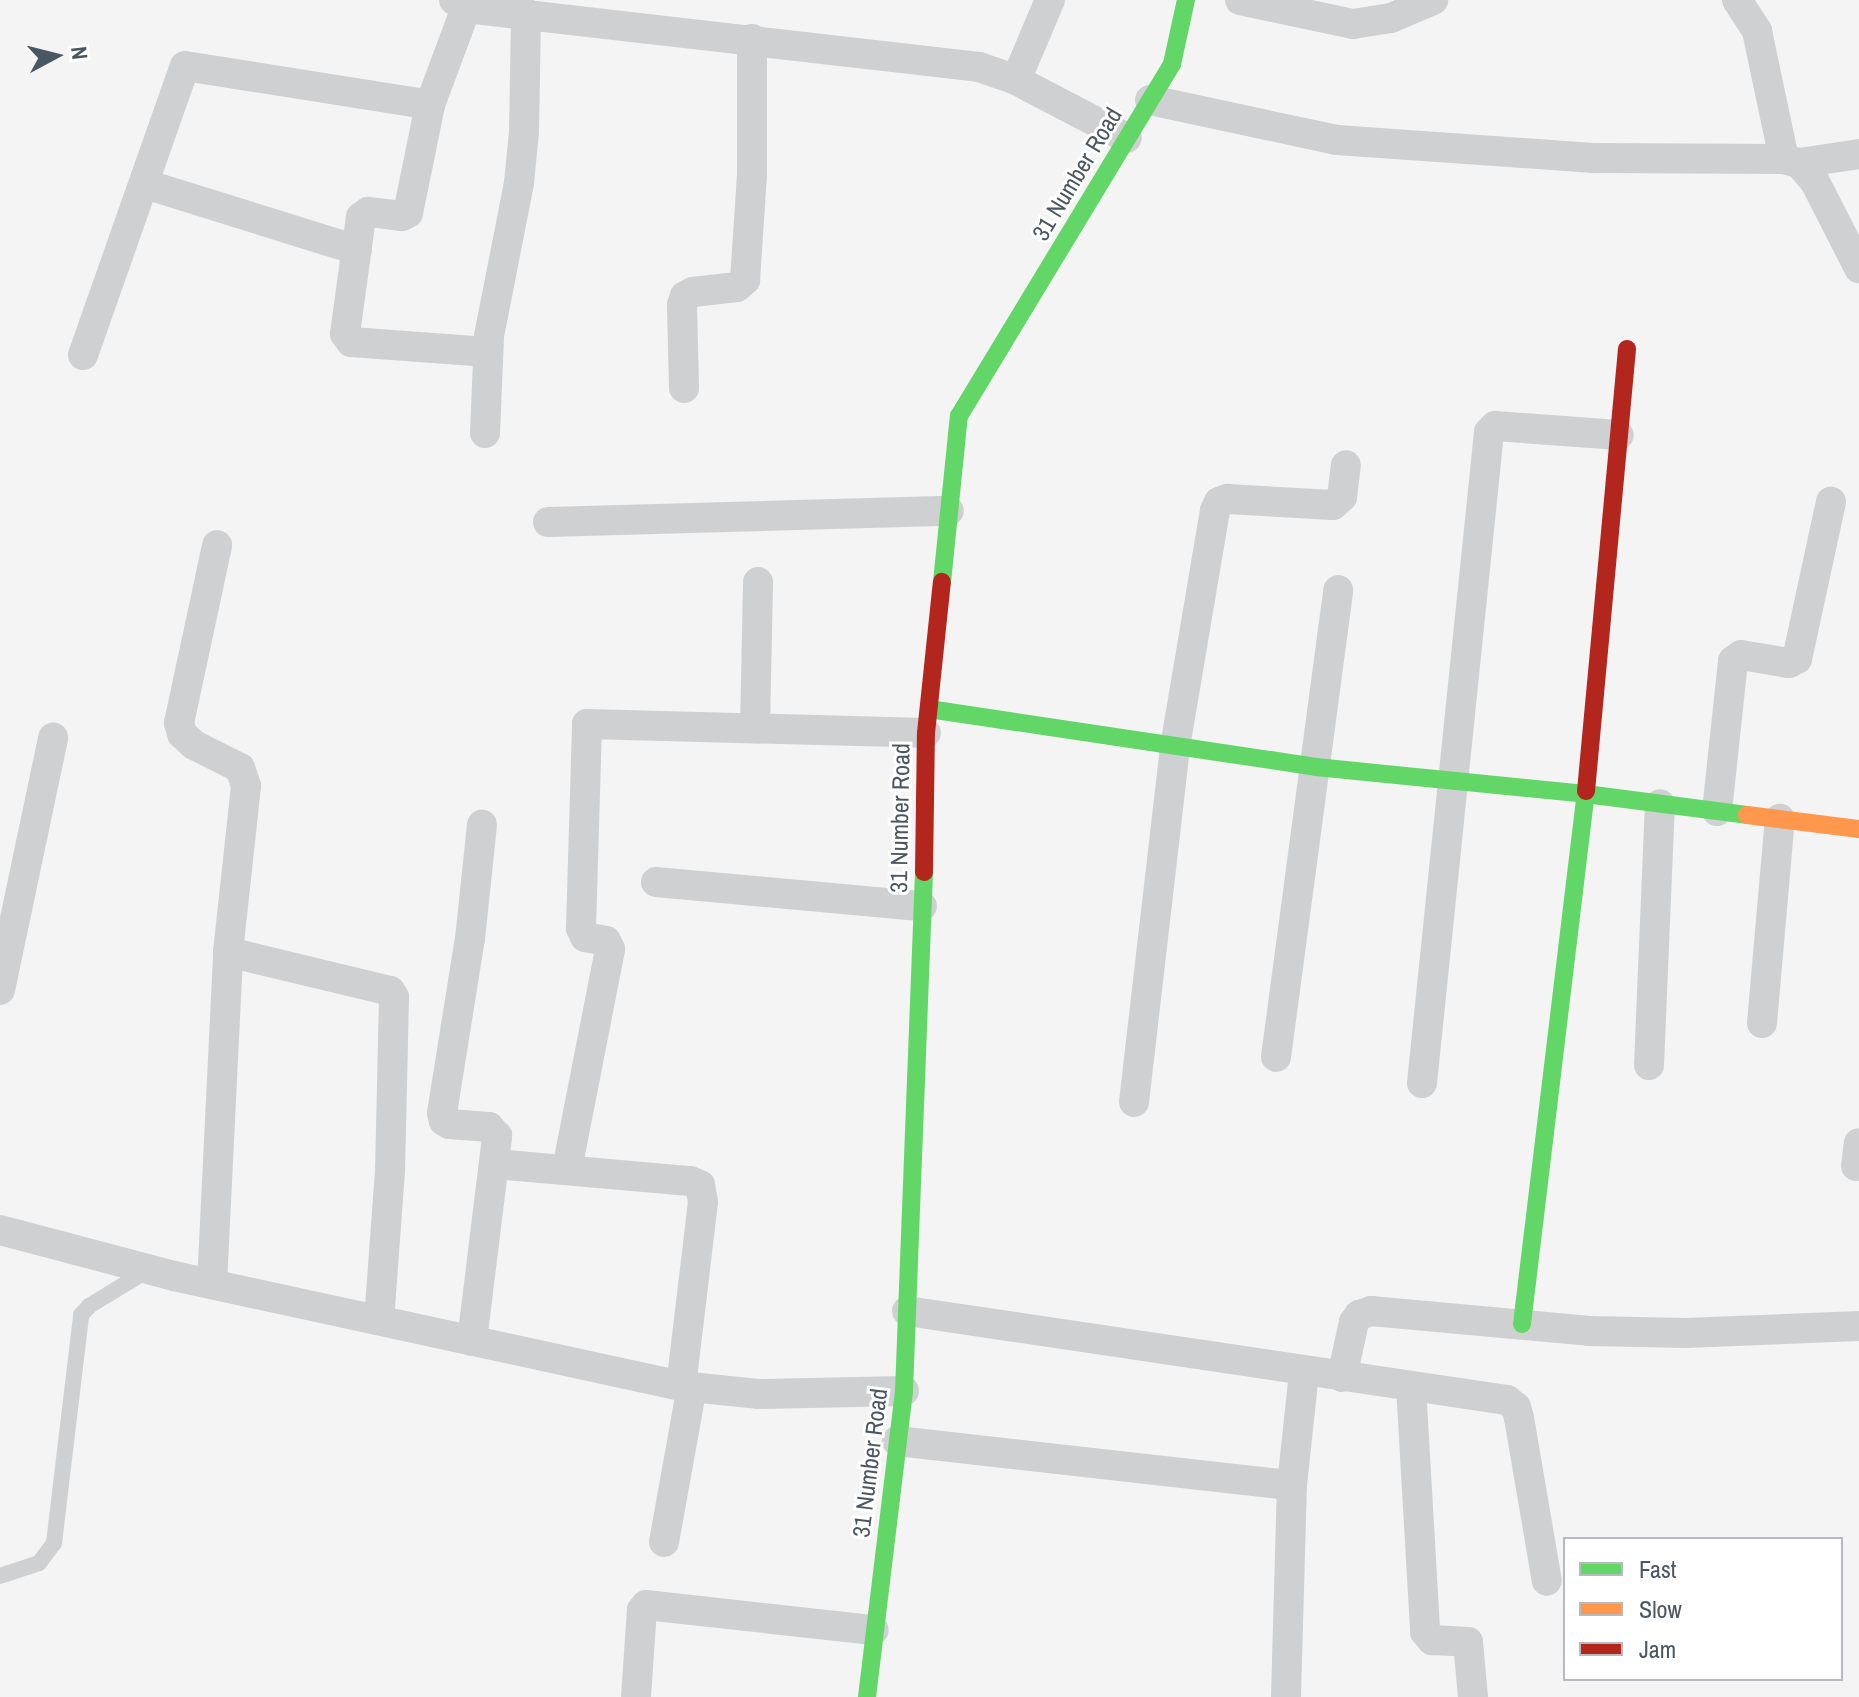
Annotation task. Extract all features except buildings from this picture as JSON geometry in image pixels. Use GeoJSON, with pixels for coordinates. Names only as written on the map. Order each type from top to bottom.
{"type":"FeatureCollection","features":[{"type":"Feature","properties":{"kind":"street"},"geometry":{"type":"LineString","coordinates":[[1016,80],[1050,0]]}},
{"type":"Feature","properties":{"kind":"street","name":"31 Number Road"},"geometry":{"type":"LineString","coordinates":[[867,1697],[904,1391],[927,721],[959,416],[1172,64],[1186,0]]}},
{"type":"Feature","properties":{"kind":"street"},"geometry":{"type":"LineString","coordinates":[[1240,0],[1353,24],[1391,18],[1433,0]]}},
{"type":"Feature","properties":{"kind":"street"},"geometry":{"type":"LineString","coordinates":[[1737,0],[1757,31],[1792,161],[1815,182],[1859,268]]}},
{"type":"Feature","properties":{"kind":"street"},"geometry":{"type":"LineString","coordinates":[[488,352],[347,339],[364,212],[402,216],[408,213],[430,105],[460,4],[526,13],[636,13],[752,39],[979,67],[1016,80],[1127,138]]}},
{"type":"Feature","properties":{"kind":"street"},"geometry":{"type":"LineString","coordinates":[[485,433],[488,352],[524,132],[526,13]]}},
{"type":"Feature","properties":{"kind":"street"},"geometry":{"type":"LineString","coordinates":[[684,388],[682,305],[685,296],[693,292],[737,287],[745,280],[752,175],[752,39]]}},
{"type":"Feature","properties":{"kind":"street"},"geometry":{"type":"LineString","coordinates":[[83,355],[145,184],[180,72],[185,66],[430,105]]}},
{"type":"Feature","properties":{"kind":"street"},"geometry":{"type":"LineString","coordinates":[[1150,100],[1337,140],[1593,158],[1792,161],[1859,154]]}},
{"type":"Feature","properties":{"kind":"street"},"geometry":{"type":"LineString","coordinates":[[145,184],[357,250]]}},
{"type":"Feature","properties":{"kind":"street"},"geometry":{"type":"LineString","coordinates":[[1522,1324],[1586,794],[1627,349]]}},
{"type":"Feature","properties":{"kind":"street"},"geometry":{"type":"LineString","coordinates":[[1422,1083],[1490,427],[1619,435]]}},
{"type":"Feature","properties":{"kind":"street"},"geometry":{"type":"LineString","coordinates":[[1134,1102],[1175,747],[1219,502],[1227,499],[1333,505],[1342,497],[1346,465]]}},
{"type":"Feature","properties":{"kind":"street"},"geometry":{"type":"LineString","coordinates":[[1717,811],[1733,661],[1741,655],[1789,663],[1797,659],[1831,502]]}},
{"type":"Feature","properties":{"kind":"street"},"geometry":{"type":"LineString","coordinates":[[548,522],[949,511]]}},
{"type":"Feature","properties":{"kind":"street"},"geometry":{"type":"LineString","coordinates":[[212,1284],[228,952],[245,778],[240,768],[194,745],[182,734],[179,723],[217,545]]}},
{"type":"Feature","properties":{"kind":"street"},"geometry":{"type":"LineString","coordinates":[[755,728],[758,582]]}},
{"type":"Feature","properties":{"kind":"street"},"geometry":{"type":"LineString","coordinates":[[1276,1057],[1338,590]]}},
{"type":"Feature","properties":{"kind":"street"},"geometry":{"type":"LineString","coordinates":[[567,1169],[610,949],[606,941],[585,937],[581,928],[587,724],[755,728],[927,721],[1175,747],[1316,767],[1586,794],[1859,829]]}},
{"type":"Feature","properties":{"kind":"street"},"geometry":{"type":"LineString","coordinates":[[0,990],[53,738]]}},
{"type":"Feature","properties":{"kind":"street"},"geometry":{"type":"LineString","coordinates":[[1649,1065],[1660,804]]}},
{"type":"Feature","properties":{"kind":"street"},"geometry":{"type":"LineString","coordinates":[[1762,1023],[1780,819]]}},
{"type":"Feature","properties":{"kind":"street"},"geometry":{"type":"LineString","coordinates":[[472,1341],[495,1164],[494,1130],[449,1124],[444,1121],[442,1113],[470,939],[482,825]]}},
{"type":"Feature","properties":{"kind":"street"},"geometry":{"type":"LineString","coordinates":[[656,882],[922,906]]}},
{"type":"Feature","properties":{"kind":"street"},"geometry":{"type":"LineString","coordinates":[[228,952],[390,991],[394,997],[390,1171],[379,1320]]}},
{"type":"Feature","properties":{"kind":"street"},"geometry":{"type":"LineString","coordinates":[[495,1164],[690,1181],[700,1185],[703,1202],[687,1386],[664,1542]]}},
{"type":"Feature","properties":{"kind":"street"},"geometry":{"type":"LineString","coordinates":[[0,1230],[212,1284],[687,1386],[758,1394],[904,1391]]}},
{"type":"Feature","properties":{"kind":"street"},"geometry":{"type":"LineString","coordinates":[[907,1311],[1507,1400],[1516,1407],[1547,1581]]}},
{"type":"Feature","properties":{"kind":"street"},"geometry":{"type":"LineString","coordinates":[[1342,1377],[1354,1322],[1359,1315],[1371,1311],[1589,1331],[1686,1333],[1859,1326]]}},
{"type":"Feature","properties":{"kind":"street"},"geometry":{"type":"LineString","coordinates":[[1286,1697],[1292,1485],[1304,1372]]}},
{"type":"Feature","properties":{"kind":"street"},"geometry":{"type":"LineString","coordinates":[[1411,1386],[1425,1632],[1432,1640],[1468,1642],[1473,1697]]}},
{"type":"Feature","properties":{"kind":"street"},"geometry":{"type":"LineString","coordinates":[[897,1441],[1292,1485]]}},
{"type":"Feature","properties":{"kind":"street"},"geometry":{"type":"LineString","coordinates":[[636,1697],[642,1610],[646,1605],[874,1630]]}},
{"type":"Feature","properties":{"kind":"lane"},"geometry":{"type":"LineString","coordinates":[[0,1576],[39,1563],[54,1543],[81,1315],[89,1306],[149,1269]]}},
{"type":"Feature","properties":{"kind":"traffic: fast"},"geometry":{"type":"LineString","coordinates":[[942,582],[959,416],[1172,64],[1186,0]]}},
{"type":"Feature","properties":{"kind":"traffic: fast"},"geometry":{"type":"LineString","coordinates":[[929,709],[1316,767],[1586,794],[1747,815]]}},
{"type":"Feature","properties":{"kind":"traffic: fast"},"geometry":{"type":"LineString","coordinates":[[1522,1324],[1586,791]]}},
{"type":"Feature","properties":{"kind":"traffic: fast"},"geometry":{"type":"LineString","coordinates":[[867,1697],[904,1391],[924,872]]}},
{"type":"Feature","properties":{"kind":"traffic: slow"},"geometry":{"type":"LineString","coordinates":[[1747,815],[1859,829]]}},
{"type":"Feature","properties":{"kind":"traffic: jam"},"geometry":{"type":"LineString","coordinates":[[1586,791],[1627,349]]}},
{"type":"Feature","properties":{"kind":"traffic: jam"},"geometry":{"type":"LineString","coordinates":[[924,872],[926,733],[942,582]]}}]}
